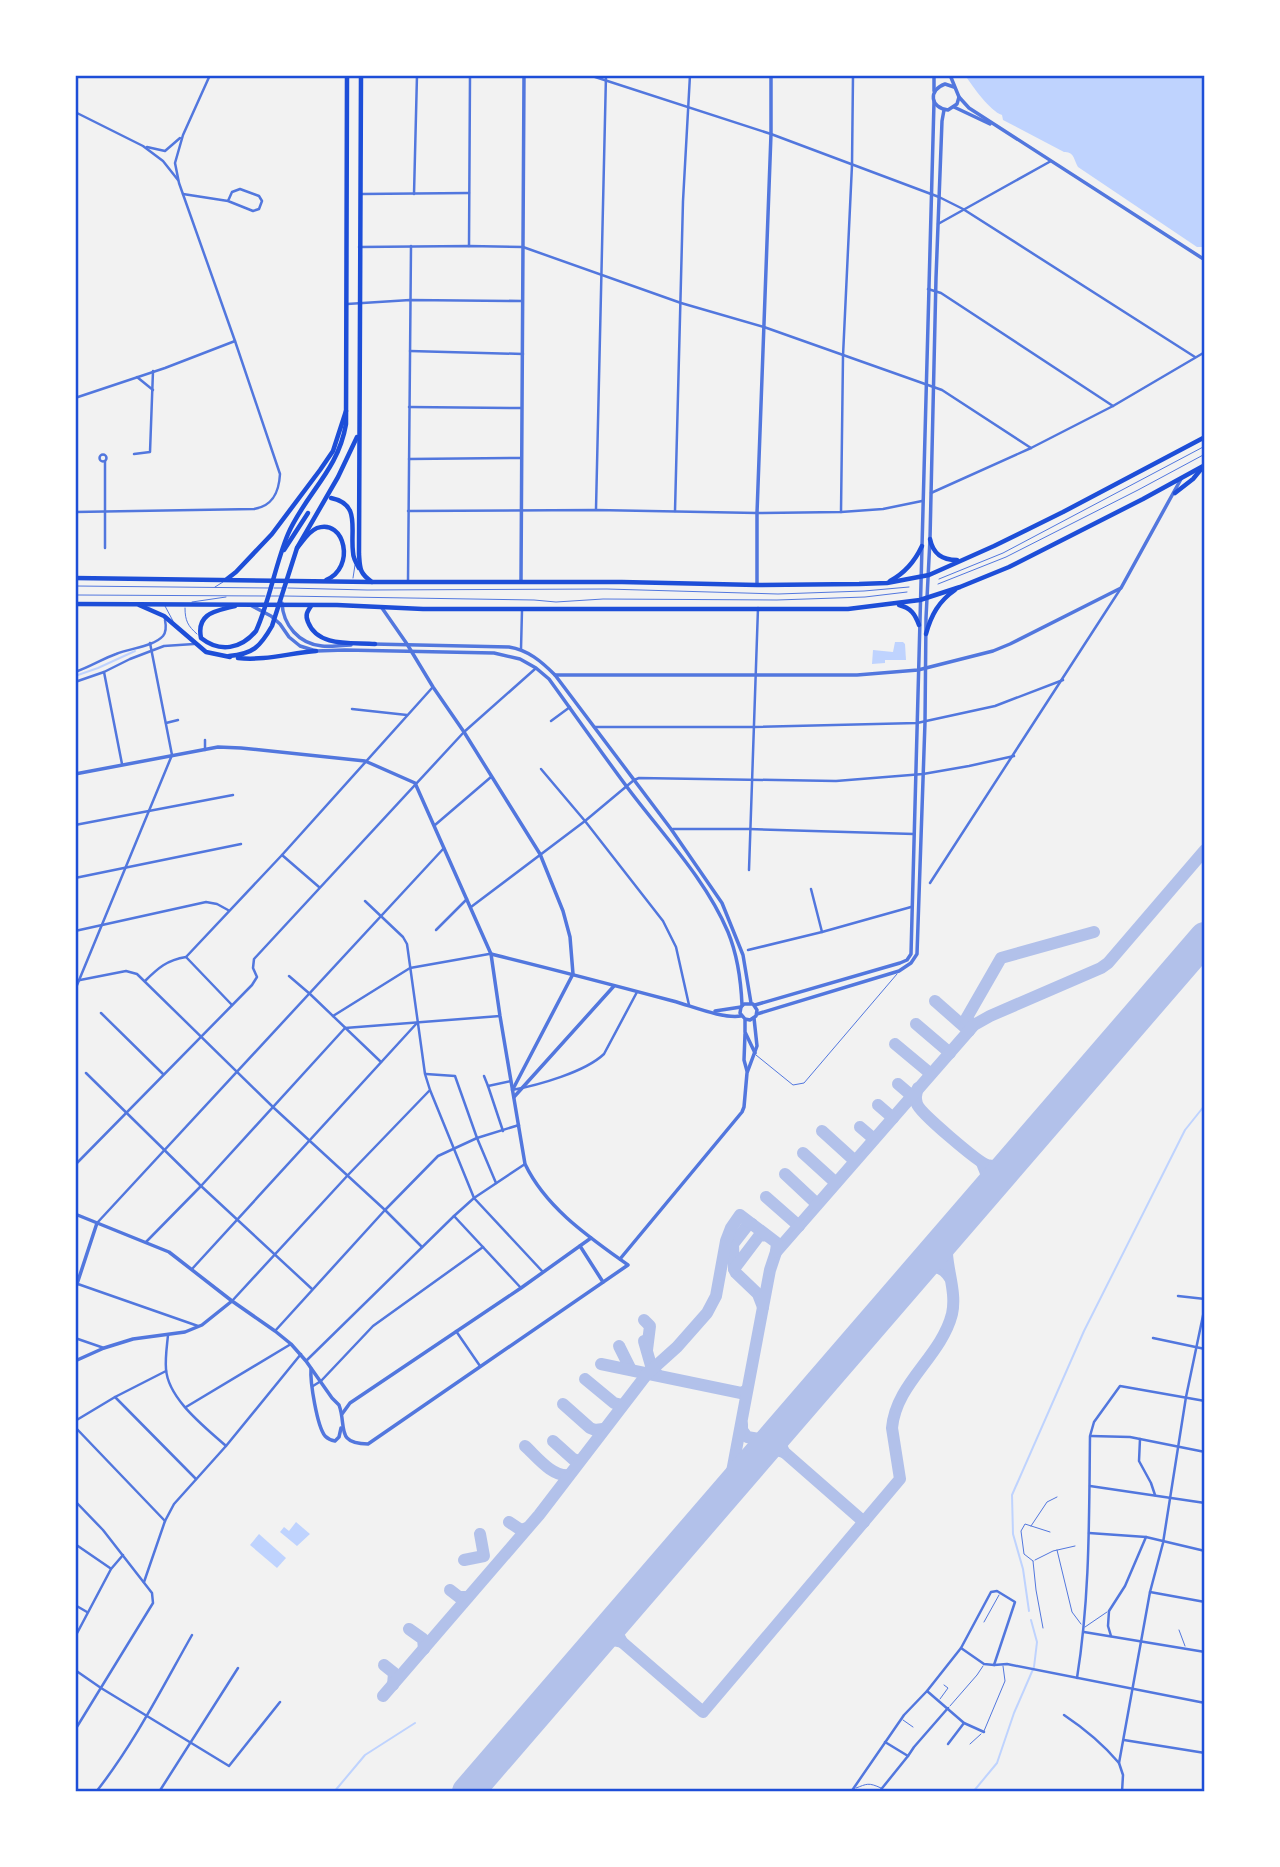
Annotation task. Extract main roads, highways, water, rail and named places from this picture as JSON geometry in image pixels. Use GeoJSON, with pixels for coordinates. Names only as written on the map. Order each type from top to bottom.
{"type":"FeatureCollection","features":[{"type":"Feature","properties":{"kind":"main road"},"geometry":{"type":"LineString","coordinates":[[235,606],[214,612],[203,619],[200,626],[201,638],[214,646],[229,648],[243,643],[256,631],[289,532],[340,451],[346,424],[347,75]]}},
{"type":"Feature","properties":{"kind":"main road"},"geometry":{"type":"LineString","coordinates":[[360,570],[361,75]]}},
{"type":"Feature","properties":{"kind":"main road"},"geometry":{"type":"LineString","coordinates":[[225,580],[272,534],[320,470],[333,451],[346,411]]}},
{"type":"Feature","properties":{"kind":"main road"},"geometry":{"type":"LineString","coordinates":[[229,656],[242,655],[261,645],[272,626],[297,548],[338,477],[356,439],[359,425]]}},
{"type":"Feature","properties":{"kind":"main road"},"geometry":{"type":"LineString","coordinates":[[75,578],[757,585],[887,583],[929,575],[961,561],[1063,512],[1205,437]]}},
{"type":"Feature","properties":{"kind":"main road"},"geometry":{"type":"LineString","coordinates":[[75,604],[848,609],[894,604],[928,598],[1009,567],[1205,466]]}},
{"type":"Feature","properties":{"kind":"main road"},"geometry":{"type":"LineString","coordinates":[[1174,495],[1205,466]]}},
{"type":"Feature","properties":{"kind":"main road"},"geometry":{"type":"LineString","coordinates":[[331,499],[348,506],[352,515],[353,555],[363,576],[372,582]]}},
{"type":"Feature","properties":{"kind":"main road"},"geometry":{"type":"LineString","coordinates":[[280,556],[309,513]]}},
{"type":"Feature","properties":{"kind":"main road"},"geometry":{"type":"LineString","coordinates":[[297,548],[310,532],[319,527],[337,531],[344,548],[341,568],[334,577],[324,581]]}},
{"type":"Feature","properties":{"kind":"main road"},"geometry":{"type":"LineString","coordinates":[[930,539],[938,555],[961,561]]}},
{"type":"Feature","properties":{"kind":"main road"},"geometry":{"type":"LineString","coordinates":[[887,583],[911,565],[922,546]]}},
{"type":"Feature","properties":{"kind":"main road"},"geometry":{"type":"LineString","coordinates":[[926,634],[936,608],[947,595],[960,587]]}},
{"type":"Feature","properties":{"kind":"main road"},"geometry":{"type":"LineString","coordinates":[[135,604],[164,616],[210,654],[258,659],[316,651]]}},
{"type":"Feature","properties":{"kind":"main road"},"geometry":{"type":"LineString","coordinates":[[894,604],[913,611],[919,625]]}},
{"type":"Feature","properties":{"kind":"main road"},"geometry":{"type":"LineString","coordinates":[[312,606],[306,618],[316,634],[332,641],[375,644]]}},
{"type":"Feature","properties":{"kind":"water"},"geometry":{"type":"Polygon","coordinates":[[[965,75],[1205,75],[1205,247],[1197,247],[1078,167],[1070,153],[1003,120],[1002,115],[987,104],[965,75]]]}},
{"type":"Feature","properties":{"kind":"water"},"geometry":{"type":"Polygon","coordinates":[[[895,642],[905,644],[906,660],[885,660],[885,663],[872,664],[873,650],[893,652],[895,642]]]}},
{"type":"Feature","properties":{"kind":"water"},"geometry":{"type":"Polygon","coordinates":[[[296,1522],[310,1534],[297,1546],[280,1532],[284,1527],[289,1531],[296,1522]]]}},
{"type":"Feature","properties":{"kind":"water"},"geometry":{"type":"Polygon","coordinates":[[[259,1534],[286,1558],[277,1568],[250,1545],[259,1534]]]}},
{"type":"Feature","properties":{"kind":"waterway"},"geometry":{"type":"LineString","coordinates":[[75,676],[135,651]]}},
{"type":"Feature","properties":{"kind":"waterway"},"geometry":{"type":"LineString","coordinates":[[1029,1611],[1023,1569],[1013,1534],[1012,1495],[1084,1331],[1185,1130],[1205,1105]]}},
{"type":"Feature","properties":{"kind":"waterway"},"geometry":{"type":"LineString","coordinates":[[973,1792],[997,1763],[1014,1713],[1034,1667],[1037,1642],[1031,1620]]}},
{"type":"Feature","properties":{"kind":"waterway"},"geometry":{"type":"LineString","coordinates":[[334,1792],[365,1755],[415,1723]]}}]}
